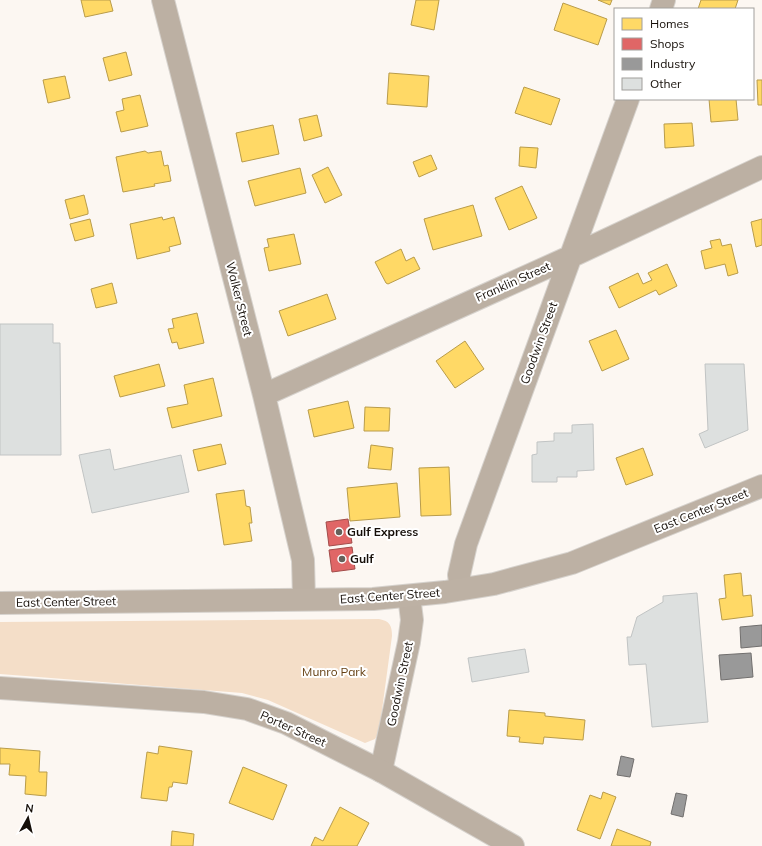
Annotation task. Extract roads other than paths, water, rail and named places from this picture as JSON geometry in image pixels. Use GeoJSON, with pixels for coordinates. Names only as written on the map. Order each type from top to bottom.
{"type":"FeatureCollection","features":[{"type":"Feature","properties":{"kind":"main road","name":"East Center Street"},"geometry":{"type":"LineString","coordinates":[[0,603],[373,599],[409,596],[494,584],[572,563],[762,486]]}},
{"type":"Feature","properties":{"kind":"street","name":"Walker Street"},"geometry":{"type":"LineString","coordinates":[[163,0],[264,395],[303,560],[304,599]]}},
{"type":"Feature","properties":{"kind":"street","name":"Goodwin Street"},"geometry":{"type":"LineString","coordinates":[[461,589],[459,575],[466,544],[628,100]]}},
{"type":"Feature","properties":{"kind":"street","name":"Franklin Street"},"geometry":{"type":"LineString","coordinates":[[264,395],[572,256],[762,167]]}},
{"type":"Feature","properties":{"kind":"street","name":"Goodwin Street"},"geometry":{"type":"LineString","coordinates":[[381,771],[409,642],[412,620],[409,596]]}},
{"type":"Feature","properties":{"kind":"street","name":"Porter Street"},"geometry":{"type":"LineString","coordinates":[[0,688],[204,702],[247,709],[286,723],[381,771],[513,846]]}},
{"type":"Feature","properties":{"kind":"place","name":"Gulf Express"},"geometry":{"type":"Point","coordinates":[339,532]}},
{"type":"Feature","properties":{"kind":"place","name":"Gulf"},"geometry":{"type":"Point","coordinates":[342,559]}},
{"type":"Feature","properties":{"kind":"park label","name":"Munro Park"},"geometry":{"type":"Point","coordinates":[334,672]}}]}
